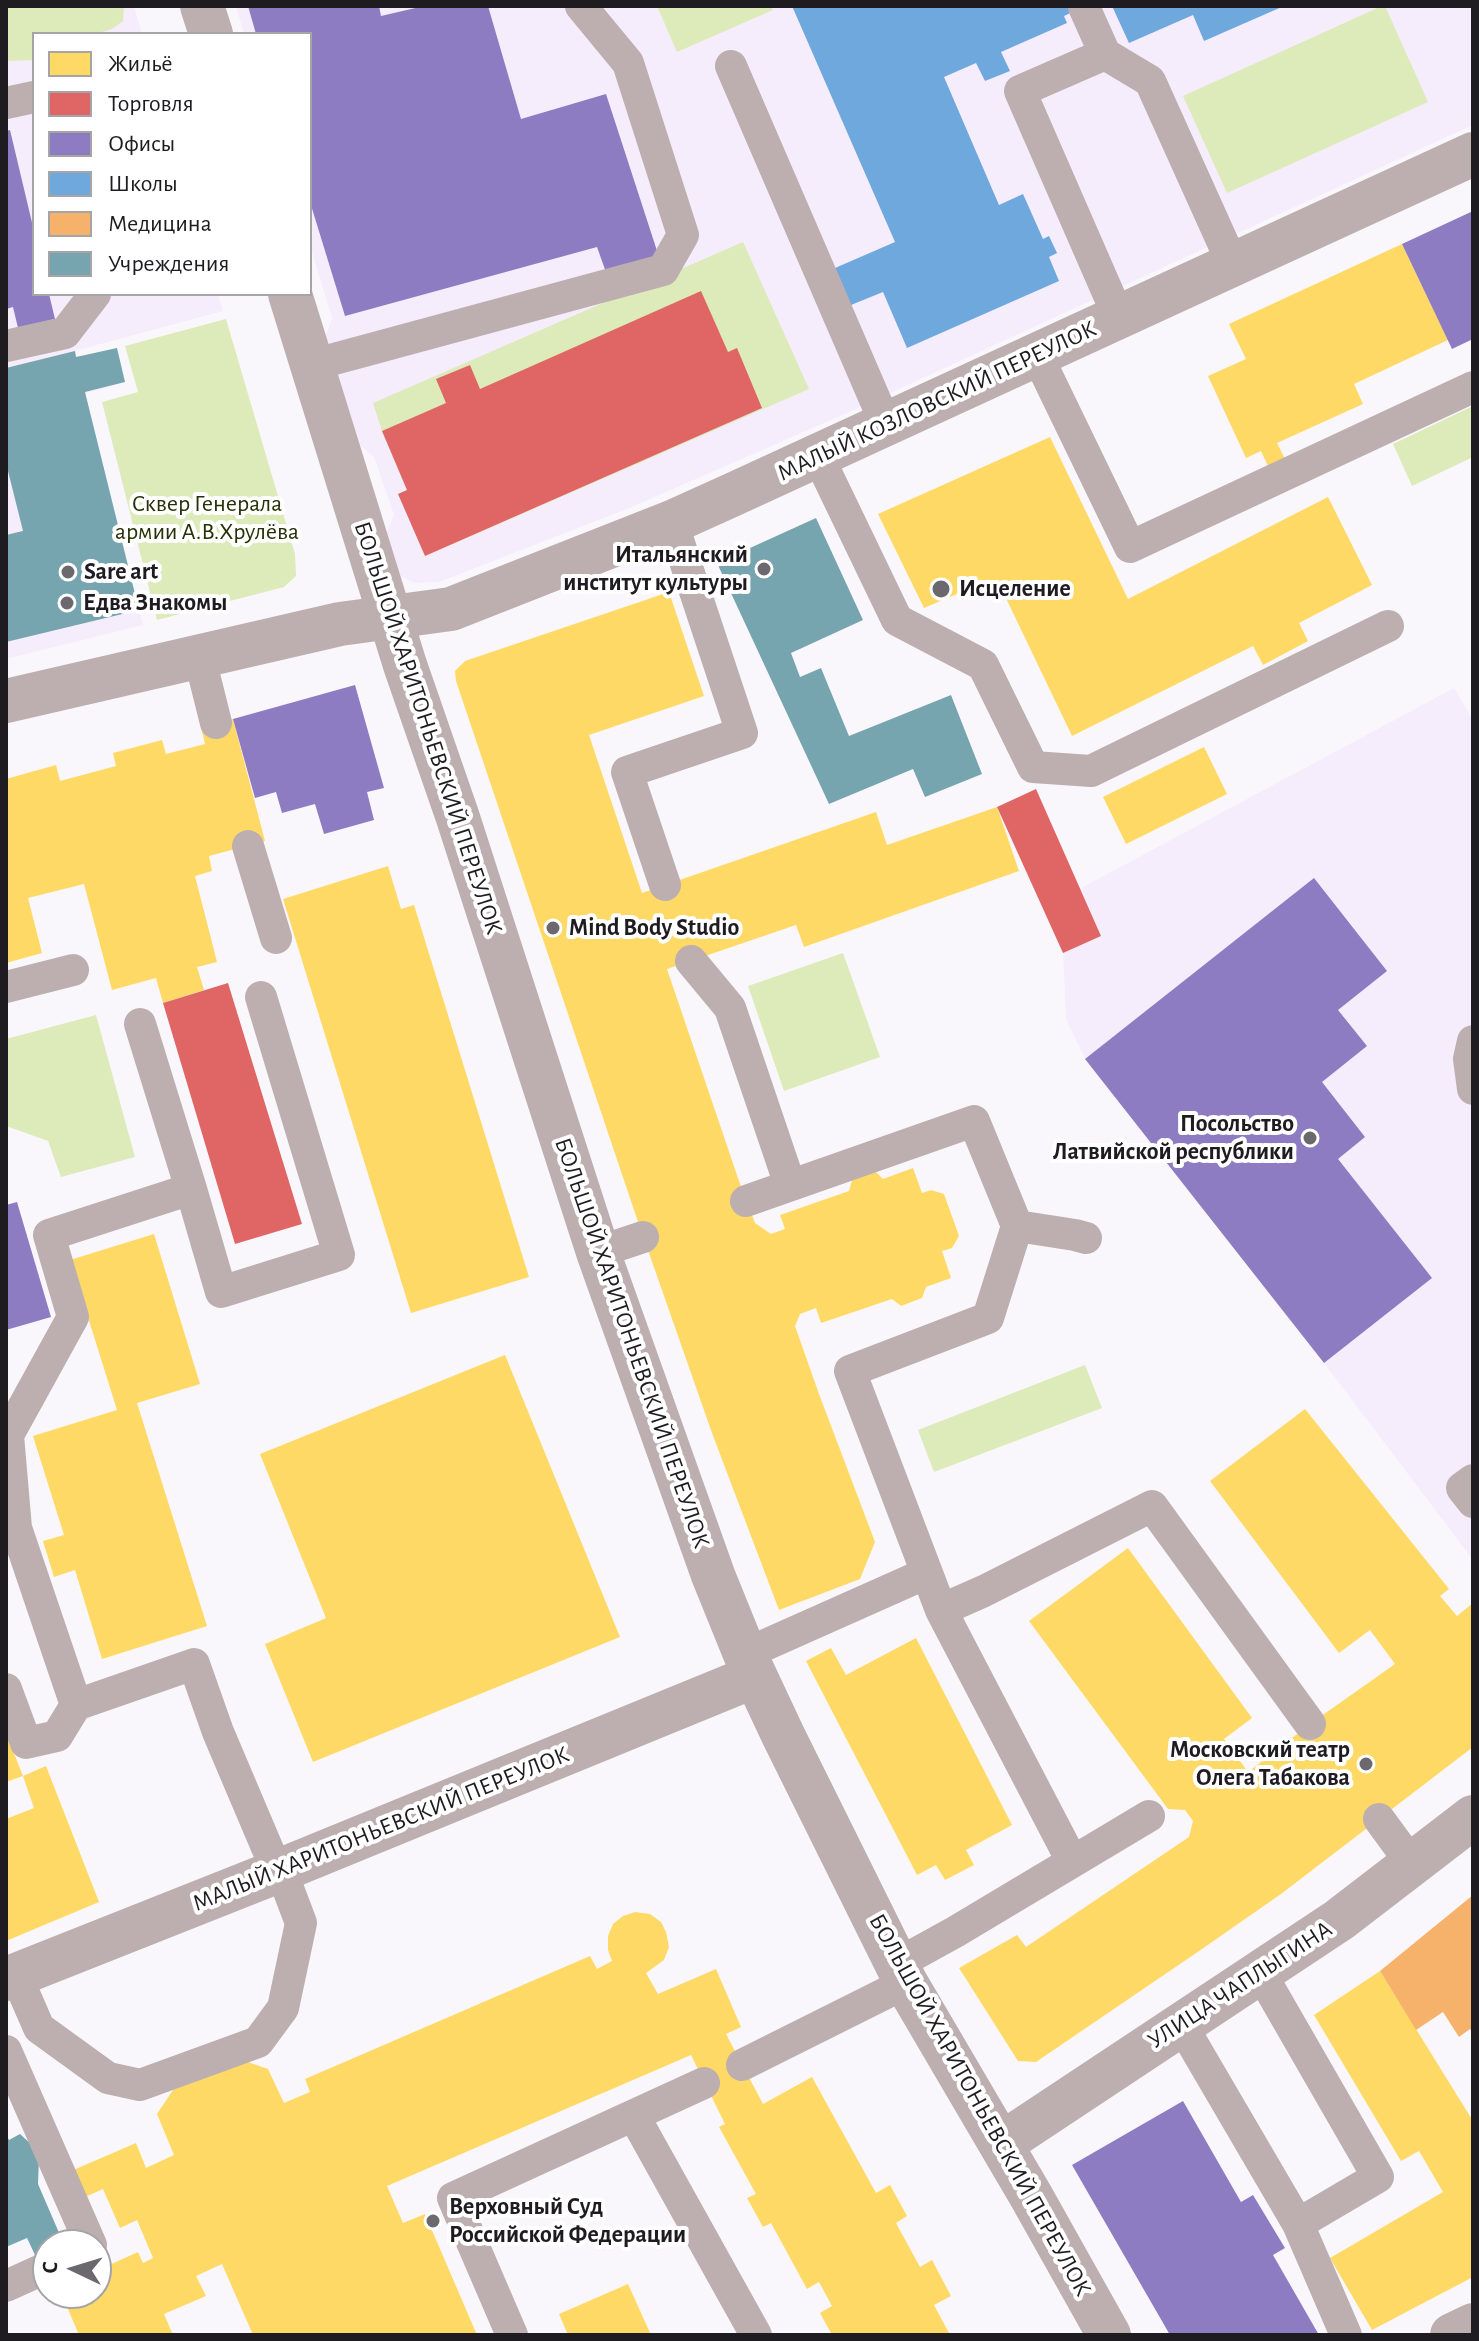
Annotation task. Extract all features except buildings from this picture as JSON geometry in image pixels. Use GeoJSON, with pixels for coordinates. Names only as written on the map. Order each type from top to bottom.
{"type":"FeatureCollection","features":[{"type":"Feature","properties":{"kind":"street"},"geometry":{"type":"LineString","coordinates":[[202,6],[210,32]]}},
{"type":"Feature","properties":{"kind":"street","name":"МАЛЫЙ КОЗЛОВСКИЙ ПЕРЕУЛОК"},"geometry":{"type":"LineString","coordinates":[[6,701],[340,624],[451,609],[672,522],[1473,154]]}},
{"type":"Feature","properties":{"kind":"street","name":"БОЛЬШОЙ ХАРИТОНЬЕВСКИЙ ПЕРЕУЛОК"},"geometry":{"type":"LineString","coordinates":[[291,296],[390,619],[458,818],[598,1252],[713,1575],[750,1665],[902,1974],[1109,2335]]}},
{"type":"Feature","properties":{"kind":"street","name":"МАЛЫЙ ХАРИТОНЬЕВСКИЙ ПЕРЕУЛОК"},"geometry":{"type":"LineString","coordinates":[[11,1977],[279,1871],[750,1665]]}},
{"type":"Feature","properties":{"kind":"street","name":"УЛИЦА ЧАПЛЫГИНА"},"geometry":{"type":"LineString","coordinates":[[1001,2144],[1339,1920],[1473,1817]]}},
{"type":"Feature","properties":{"kind":"street"},"geometry":{"type":"LineString","coordinates":[[1452,2335],[1473,2325]]}},
{"type":"Feature","properties":{"kind":"lane"},"geometry":{"type":"LineString","coordinates":[[312,365],[663,270],[683,235],[628,63],[581,6]]}},
{"type":"Feature","properties":{"kind":"lane"},"geometry":{"type":"LineString","coordinates":[[1084,7],[1105,54],[1150,81],[1233,265]]}},
{"type":"Feature","properties":{"kind":"lane"},"geometry":{"type":"LineString","coordinates":[[1105,54],[1020,91],[1119,318]]}},
{"type":"Feature","properties":{"kind":"lane"},"geometry":{"type":"LineString","coordinates":[[731,66],[886,425]]}},
{"type":"Feature","properties":{"kind":"lane"},"geometry":{"type":"LineString","coordinates":[[6,103],[32,97]]}},
{"type":"Feature","properties":{"kind":"lane"},"geometry":{"type":"LineString","coordinates":[[6,346],[65,333],[93,296]]}},
{"type":"Feature","properties":{"kind":"lane"},"geometry":{"type":"LineString","coordinates":[[1037,355],[1130,547],[1473,387]]}},
{"type":"Feature","properties":{"kind":"lane"},"geometry":{"type":"LineString","coordinates":[[818,456],[897,620],[983,665],[1033,767],[1091,771],[1388,626]]}},
{"type":"Feature","properties":{"kind":"lane"},"geometry":{"type":"LineString","coordinates":[[665,885],[627,772],[742,733],[672,522]]}},
{"type":"Feature","properties":{"kind":"lane"},"geometry":{"type":"LineString","coordinates":[[199,655],[216,723]]}},
{"type":"Feature","properties":{"kind":"lane"},"geometry":{"type":"LineString","coordinates":[[248,846],[276,938]]}},
{"type":"Feature","properties":{"kind":"lane"},"geometry":{"type":"LineString","coordinates":[[691,961],[730,1008],[790,1185]]}},
{"type":"Feature","properties":{"kind":"lane"},"geometry":{"type":"LineString","coordinates":[[6,987],[73,970]]}},
{"type":"Feature","properties":{"kind":"lane"},"geometry":{"type":"LineString","coordinates":[[140,1024],[221,1292],[339,1255],[261,997]]}},
{"type":"Feature","properties":{"kind":"lane"},"geometry":{"type":"LineString","coordinates":[[1473,1041],[1469,1059],[1473,1089]]}},
{"type":"Feature","properties":{"kind":"lane"},"geometry":{"type":"LineString","coordinates":[[746,1201],[974,1121],[1017,1226],[988,1318],[850,1371],[941,1610],[1072,1861]]}},
{"type":"Feature","properties":{"kind":"lane"},"geometry":{"type":"LineString","coordinates":[[76,1705],[11,1530],[8,1435],[73,1317],[49,1235],[191,1189]]}},
{"type":"Feature","properties":{"kind":"lane"},"geometry":{"type":"LineString","coordinates":[[1017,1226],[1086,1238]]}},
{"type":"Feature","properties":{"kind":"lane"},"geometry":{"type":"LineString","coordinates":[[598,1252],[643,1237]]}},
{"type":"Feature","properties":{"kind":"lane"},"geometry":{"type":"LineString","coordinates":[[1473,1480],[1462,1488],[1473,1502]]}},
{"type":"Feature","properties":{"kind":"lane"},"geometry":{"type":"LineString","coordinates":[[941,1610],[1152,1506],[1310,1724]]}},
{"type":"Feature","properties":{"kind":"lane"},"geometry":{"type":"LineString","coordinates":[[750,1665],[927,1573]]}},
{"type":"Feature","properties":{"kind":"lane"},"geometry":{"type":"LineString","coordinates":[[6,1689],[26,1743],[57,1736],[76,1705],[194,1664],[218,1732],[301,1923],[283,2008],[258,2042],[140,2085],[108,2078],[39,2028],[11,1977]]}},
{"type":"Feature","properties":{"kind":"lane"},"geometry":{"type":"LineString","coordinates":[[742,2065],[902,1974],[955,1932],[1149,1816]]}},
{"type":"Feature","properties":{"kind":"lane"},"geometry":{"type":"LineString","coordinates":[[1379,1819],[1412,1864]]}},
{"type":"Feature","properties":{"kind":"lane"},"geometry":{"type":"LineString","coordinates":[[1260,1972],[1378,2177],[1298,2224]]}},
{"type":"Feature","properties":{"kind":"lane"},"geometry":{"type":"LineString","coordinates":[[1181,2024],[1298,2224],[1346,2335]]}},
{"type":"Feature","properties":{"kind":"lane"},"geometry":{"type":"LineString","coordinates":[[6,2051],[84,2229]]}},
{"type":"Feature","properties":{"kind":"lane"},"geometry":{"type":"LineString","coordinates":[[512,2335],[453,2198],[704,2083]]}},
{"type":"Feature","properties":{"kind":"lane"},"geometry":{"type":"LineString","coordinates":[[634,2116],[756,2335]]}},
{"type":"Feature","properties":{"kind":"lane"},"geometry":{"type":"LineString","coordinates":[[6,2286],[32,2274]]}},
{"type":"Feature","properties":{"kind":"shaded area"},"geometry":{"type":"Polygon","coordinates":[[[6,6],[134,6],[141,32],[32,32],[32,296],[219,296],[223,311],[75,351],[77,357],[117,348],[125,382],[85,393],[143,625],[6,659],[6,6]]]}},
{"type":"Feature","properties":{"kind":"shaded area"},"geometry":{"type":"Polygon","coordinates":[[[236,6],[1473,6],[1473,125],[847,413],[632,507],[439,582],[414,583],[396,570],[385,536],[394,515],[374,457],[356,442],[325,338],[332,318],[312,253],[312,32],[243,32],[236,6]]]}},
{"type":"Feature","properties":{"kind":"shaded area","name":"Посольство Латвийской республики"},"geometry":{"type":"Polygon","coordinates":[[[1454,688],[1473,720],[1473,1560],[1324,1363],[1085,1059],[1066,1019],[1063,953],[1101,935],[1081,888],[1454,688]]]}},
{"type":"Feature","properties":{"kind":"green space"},"geometry":{"type":"Polygon","coordinates":[[[6,6],[124,6],[123,21],[112,29],[102,32],[32,32],[32,60],[6,61],[6,6]]]}},
{"type":"Feature","properties":{"kind":"green space"},"geometry":{"type":"Polygon","coordinates":[[[657,6],[771,6],[773,10],[677,52],[657,6]]]}},
{"type":"Feature","properties":{"kind":"green space"},"geometry":{"type":"Polygon","coordinates":[[[1385,6],[1428,102],[1227,193],[1183,96],[1385,6]]]}},
{"type":"Feature","properties":{"kind":"green space"},"geometry":{"type":"Polygon","coordinates":[[[743,242],[809,389],[425,556],[398,494],[407,490],[373,403],[743,242]]]}},
{"type":"Feature","properties":{"kind":"green space","name":"Сквер Генерала армии А.В.Хрулёва"},"geometry":{"type":"Polygon","coordinates":[[[226,319],[295,554],[296,576],[284,587],[157,620],[102,402],[138,392],[125,346],[226,319]]]}},
{"type":"Feature","properties":{"kind":"green space"},"geometry":{"type":"Polygon","coordinates":[[[1473,406],[1473,457],[1412,486],[1393,444],[1473,406]]]}},
{"type":"Feature","properties":{"kind":"green space"},"geometry":{"type":"Polygon","coordinates":[[[843,953],[880,1057],[784,1091],[748,986],[843,953]]]}},
{"type":"Feature","properties":{"kind":"green space"},"geometry":{"type":"Polygon","coordinates":[[[96,1015],[135,1157],[61,1177],[48,1141],[6,1126],[6,1039],[96,1015]]]}},
{"type":"Feature","properties":{"kind":"green space"},"geometry":{"type":"Polygon","coordinates":[[[1085,1365],[1102,1408],[934,1472],[918,1430],[1085,1365]]]}},
{"type":"Feature","properties":{"kind":"place","name":"Итальянский институт культуры"},"geometry":{"type":"Point","coordinates":[764,569]}},
{"type":"Feature","properties":{"kind":"place","name":"Sare art"},"geometry":{"type":"Point","coordinates":[68,572]}},
{"type":"Feature","properties":{"kind":"place","name":"Исцеление"},"geometry":{"type":"Point","coordinates":[941,589]}},
{"type":"Feature","properties":{"kind":"place","name":"Едва Знакомы"},"geometry":{"type":"Point","coordinates":[67,603]}},
{"type":"Feature","properties":{"kind":"place","name":"Mind Body Studio"},"geometry":{"type":"Point","coordinates":[553,928]}},
{"type":"Feature","properties":{"kind":"place","name":"Посольство Латвийской республики"},"geometry":{"type":"Point","coordinates":[1310,1138]}},
{"type":"Feature","properties":{"kind":"place","name":"Московский театр Олега Табакова"},"geometry":{"type":"Point","coordinates":[1366,1764]}},
{"type":"Feature","properties":{"kind":"place","name":"Верховный Суд Российской Федерации"},"geometry":{"type":"Point","coordinates":[433,2221]}}]}
